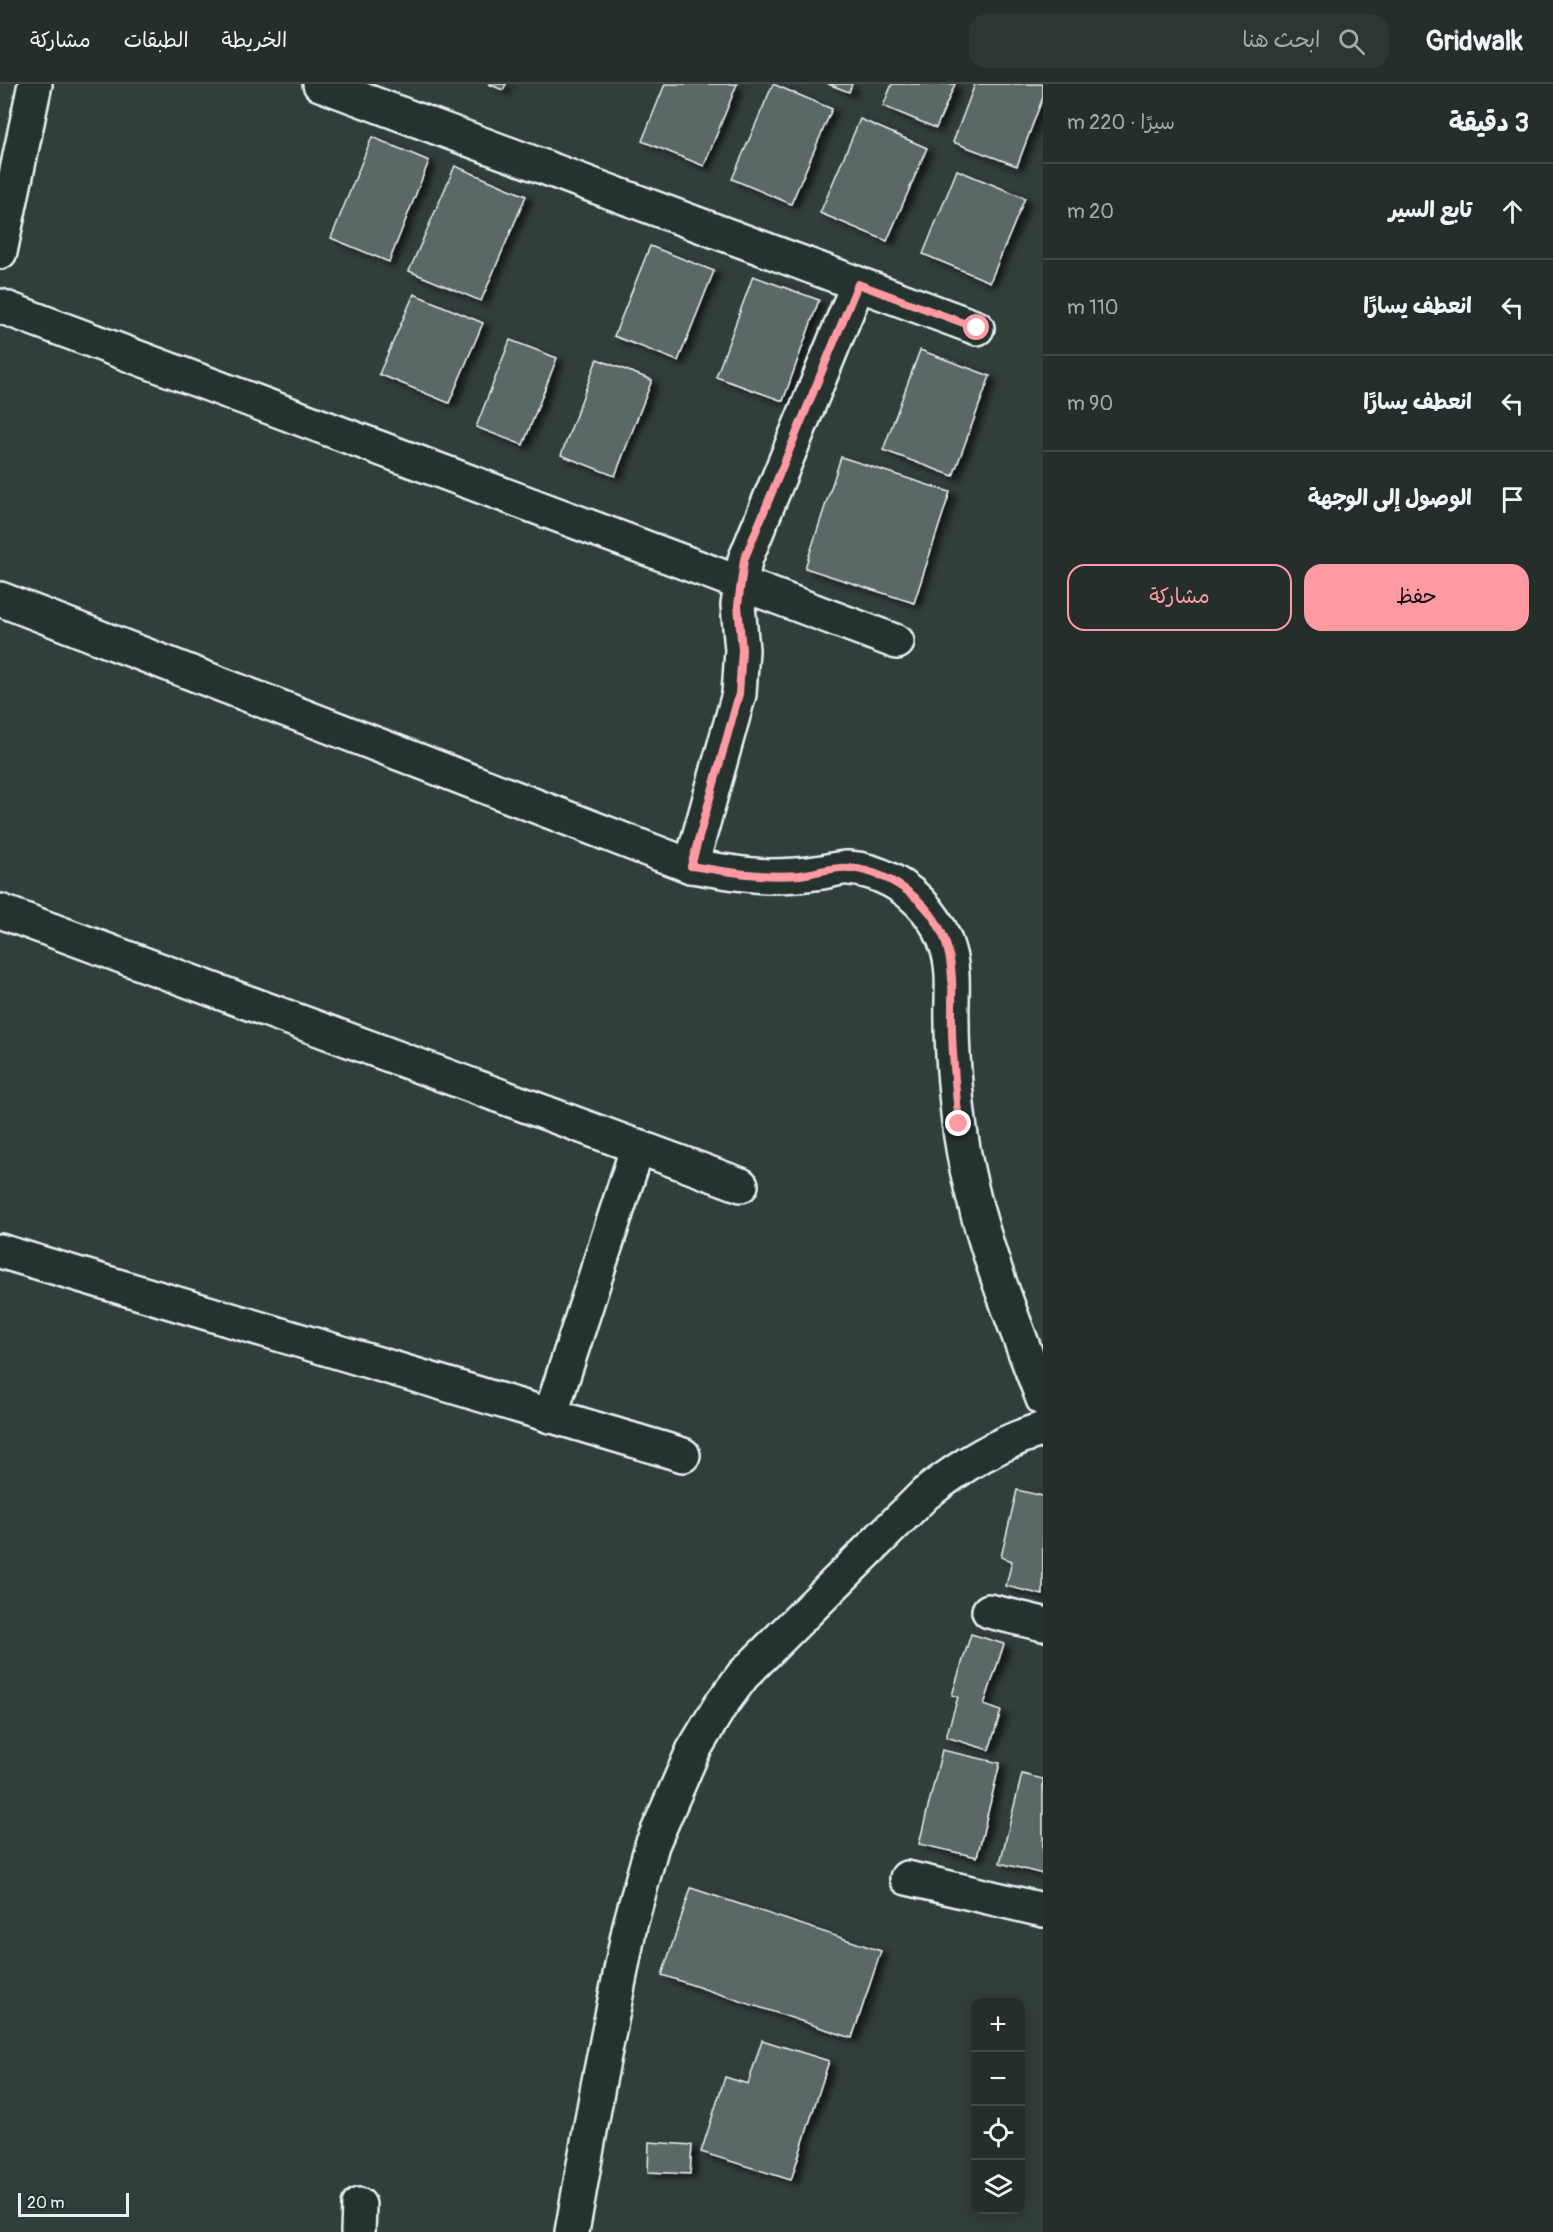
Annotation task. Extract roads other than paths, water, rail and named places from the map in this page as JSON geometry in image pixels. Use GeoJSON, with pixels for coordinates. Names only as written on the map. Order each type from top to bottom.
{"type":"FeatureCollection","features":[{"type":"Feature","properties":{"kind":"street"},"geometry":{"type":"LineString","coordinates":[[0,252],[14,117],[35,84]]}},
{"type":"Feature","properties":{"kind":"street"},"geometry":{"type":"LineString","coordinates":[[320,84],[977,328]]}},
{"type":"Feature","properties":{"kind":"street"},"geometry":{"type":"LineString","coordinates":[[691,866],[739,694],[742,650],[738,605],[744,560],[858,284]]}},
{"type":"Feature","properties":{"kind":"street"},"geometry":{"type":"LineString","coordinates":[[0,306],[740,581],[897,642]]}},
{"type":"Feature","properties":{"kind":"street"},"geometry":{"type":"LineString","coordinates":[[0,599],[691,866],[739,874],[769,876],[800,875],[847,867],[870,872],[893,882],[913,896],[928,911],[940,929],[948,949],[952,972],[954,1073],[959,1124],[968,1174],[982,1230],[1000,1285],[1043,1399]]}},
{"type":"Feature","properties":{"kind":"street"},"geometry":{"type":"LineString","coordinates":[[0,911],[741,1185]]}},
{"type":"Feature","properties":{"kind":"street"},"geometry":{"type":"LineString","coordinates":[[550,1416],[638,1146]]}},
{"type":"Feature","properties":{"kind":"street"},"geometry":{"type":"LineString","coordinates":[[0,1251],[684,1455]]}},
{"type":"Feature","properties":{"kind":"street"},"geometry":{"type":"LineString","coordinates":[[572,2232],[630,1924],[652,1845],[693,1751],[720,1706],[743,1675],[925,1494],[954,1471],[985,1452],[1043,1429]]}},
{"type":"Feature","properties":{"kind":"street"},"geometry":{"type":"LineString","coordinates":[[989,1611],[1043,1624]]}},
{"type":"Feature","properties":{"kind":"street"},"geometry":{"type":"LineString","coordinates":[[907,1878],[1043,1910]]}}]}
